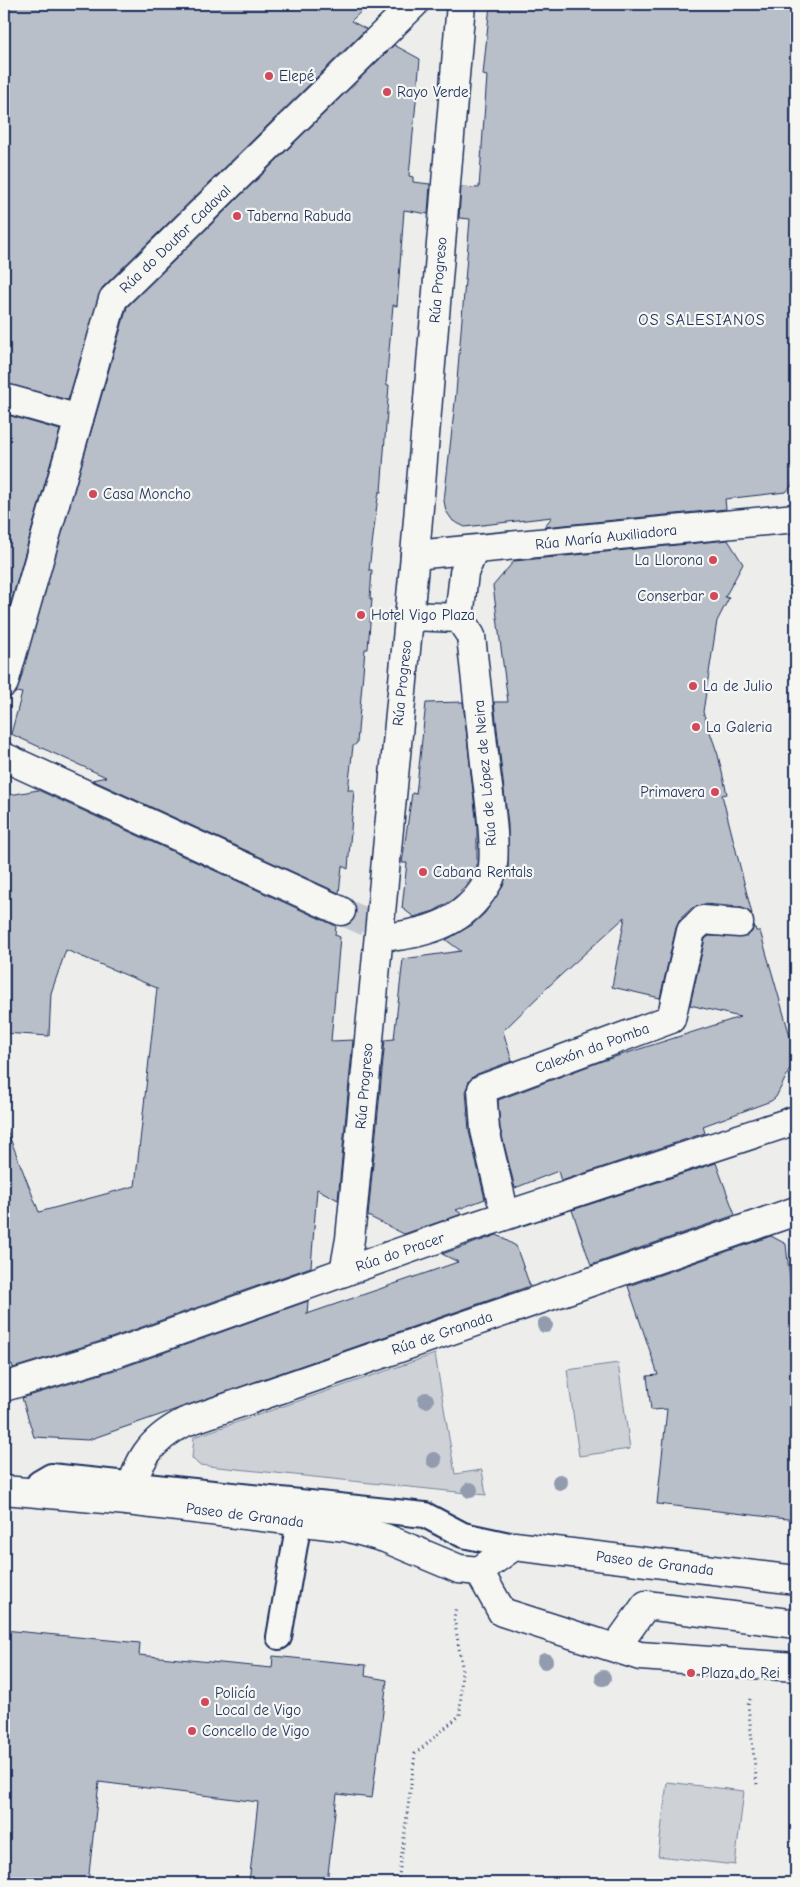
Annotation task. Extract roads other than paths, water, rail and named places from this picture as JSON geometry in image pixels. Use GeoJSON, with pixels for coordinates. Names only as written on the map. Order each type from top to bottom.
{"type":"FeatureCollection","features":[{"type":"Feature","properties":{"kind":"street","name":"Rúa do Doutor Cadaval"},"geometry":{"type":"LineString","coordinates":[[4,684],[113,299],[414,4]]}},
{"type":"Feature","properties":{"kind":"street","name":"Rúa Progreso"},"geometry":{"type":"LineString","coordinates":[[344,1272],[350,1239],[415,555],[461,4]]}},
{"type":"Feature","properties":{"kind":"street"},"geometry":{"type":"LineString","coordinates":[[4,398],[79,419]]}},
{"type":"Feature","properties":{"kind":"street","name":"Rúa María Auxiliadora"},"geometry":{"type":"LineString","coordinates":[[415,555],[796,518]]}},
{"type":"Feature","properties":{"kind":"street"},"geometry":{"type":"LineString","coordinates":[[408,616],[459,618],[464,573],[474,550]]}},
{"type":"Feature","properties":{"kind":"street","name":"Rúa de López de Neira"},"geometry":{"type":"LineString","coordinates":[[398,936],[429,931],[451,921],[474,902],[491,876],[494,838],[471,636],[459,618]]}},
{"type":"Feature","properties":{"kind":"street"},"geometry":{"type":"LineString","coordinates":[[4,757],[341,911]]}},
{"type":"Feature","properties":{"kind":"street","name":"Calexón da Pomba"},"geometry":{"type":"LineString","coordinates":[[501,1198],[485,1130],[482,1089],[672,1019],[691,931],[703,920],[739,923]]}},
{"type":"Feature","properties":{"kind":"street","name":"Rúa do Pracer"},"geometry":{"type":"LineString","coordinates":[[4,1387],[116,1353],[344,1272],[796,1120]]}},
{"type":"Feature","properties":{"kind":"street","name":"Rúa de Granada"},"geometry":{"type":"LineString","coordinates":[[129,1493],[136,1468],[154,1444],[167,1431],[186,1422],[796,1211]]}},
{"type":"Feature","properties":{"kind":"street","name":"Paseo de Granada"},"geometry":{"type":"LineString","coordinates":[[4,1490],[129,1493],[300,1513],[385,1538],[459,1568],[479,1571]]}},
{"type":"Feature","properties":{"kind":"street"},"geometry":{"type":"LineString","coordinates":[[514,1546],[479,1571],[502,1612],[640,1656],[796,1667]]}},
{"type":"Feature","properties":{"kind":"street","name":"Paseo de Granada"},"geometry":{"type":"LineString","coordinates":[[514,1546],[796,1580]]}},
{"type":"Feature","properties":{"kind":"street"},"geometry":{"type":"LineString","coordinates":[[616,1647],[646,1606],[796,1624]]}},
{"type":"Feature","properties":{"kind":"lane"},"geometry":{"type":"LineString","coordinates":[[279,1637],[300,1513],[425,1515],[464,1536],[514,1546]]}},
{"type":"Feature","properties":{"kind":"tunnel"},"geometry":{"type":"LineString","coordinates":[[341,911],[398,936]]}},
{"type":"Feature","properties":{"kind":"place","name":"Elepé"},"geometry":{"type":"Point","coordinates":[269,76]}},
{"type":"Feature","properties":{"kind":"place","name":"Rayo Verde"},"geometry":{"type":"Point","coordinates":[387,92]}},
{"type":"Feature","properties":{"kind":"place","name":"Taberna Rabuda"},"geometry":{"type":"Point","coordinates":[237,216]}},
{"type":"Feature","properties":{"kind":"place","name":"Casa Moncho"},"geometry":{"type":"Point","coordinates":[93,494]}},
{"type":"Feature","properties":{"kind":"place","name":"La Llorona"},"geometry":{"type":"Point","coordinates":[713,560]}},
{"type":"Feature","properties":{"kind":"place","name":"Conserbar"},"geometry":{"type":"Point","coordinates":[714,596]}},
{"type":"Feature","properties":{"kind":"place","name":"Hotel Vigo Plaza"},"geometry":{"type":"Point","coordinates":[361,615]}},
{"type":"Feature","properties":{"kind":"place","name":"La de Julio"},"geometry":{"type":"Point","coordinates":[693,686]}},
{"type":"Feature","properties":{"kind":"place","name":"La Galeria"},"geometry":{"type":"Point","coordinates":[696,727]}},
{"type":"Feature","properties":{"kind":"place","name":"Primavera"},"geometry":{"type":"Point","coordinates":[715,792]}},
{"type":"Feature","properties":{"kind":"place","name":"Cabana Rentals"},"geometry":{"type":"Point","coordinates":[423,872]}},
{"type":"Feature","properties":{"kind":"place","name":"Plaza do Rei"},"geometry":{"type":"Point","coordinates":[691,1673]}},
{"type":"Feature","properties":{"kind":"place","name":"Policía Local de Vigo"},"geometry":{"type":"Point","coordinates":[205,1702]}},
{"type":"Feature","properties":{"kind":"place","name":"Concello de Vigo"},"geometry":{"type":"Point","coordinates":[192,1731]}},
{"type":"Feature","properties":{"kind":"district","name":"OS SALESIANOS"},"geometry":{"type":"Point","coordinates":[702,319]}}]}
